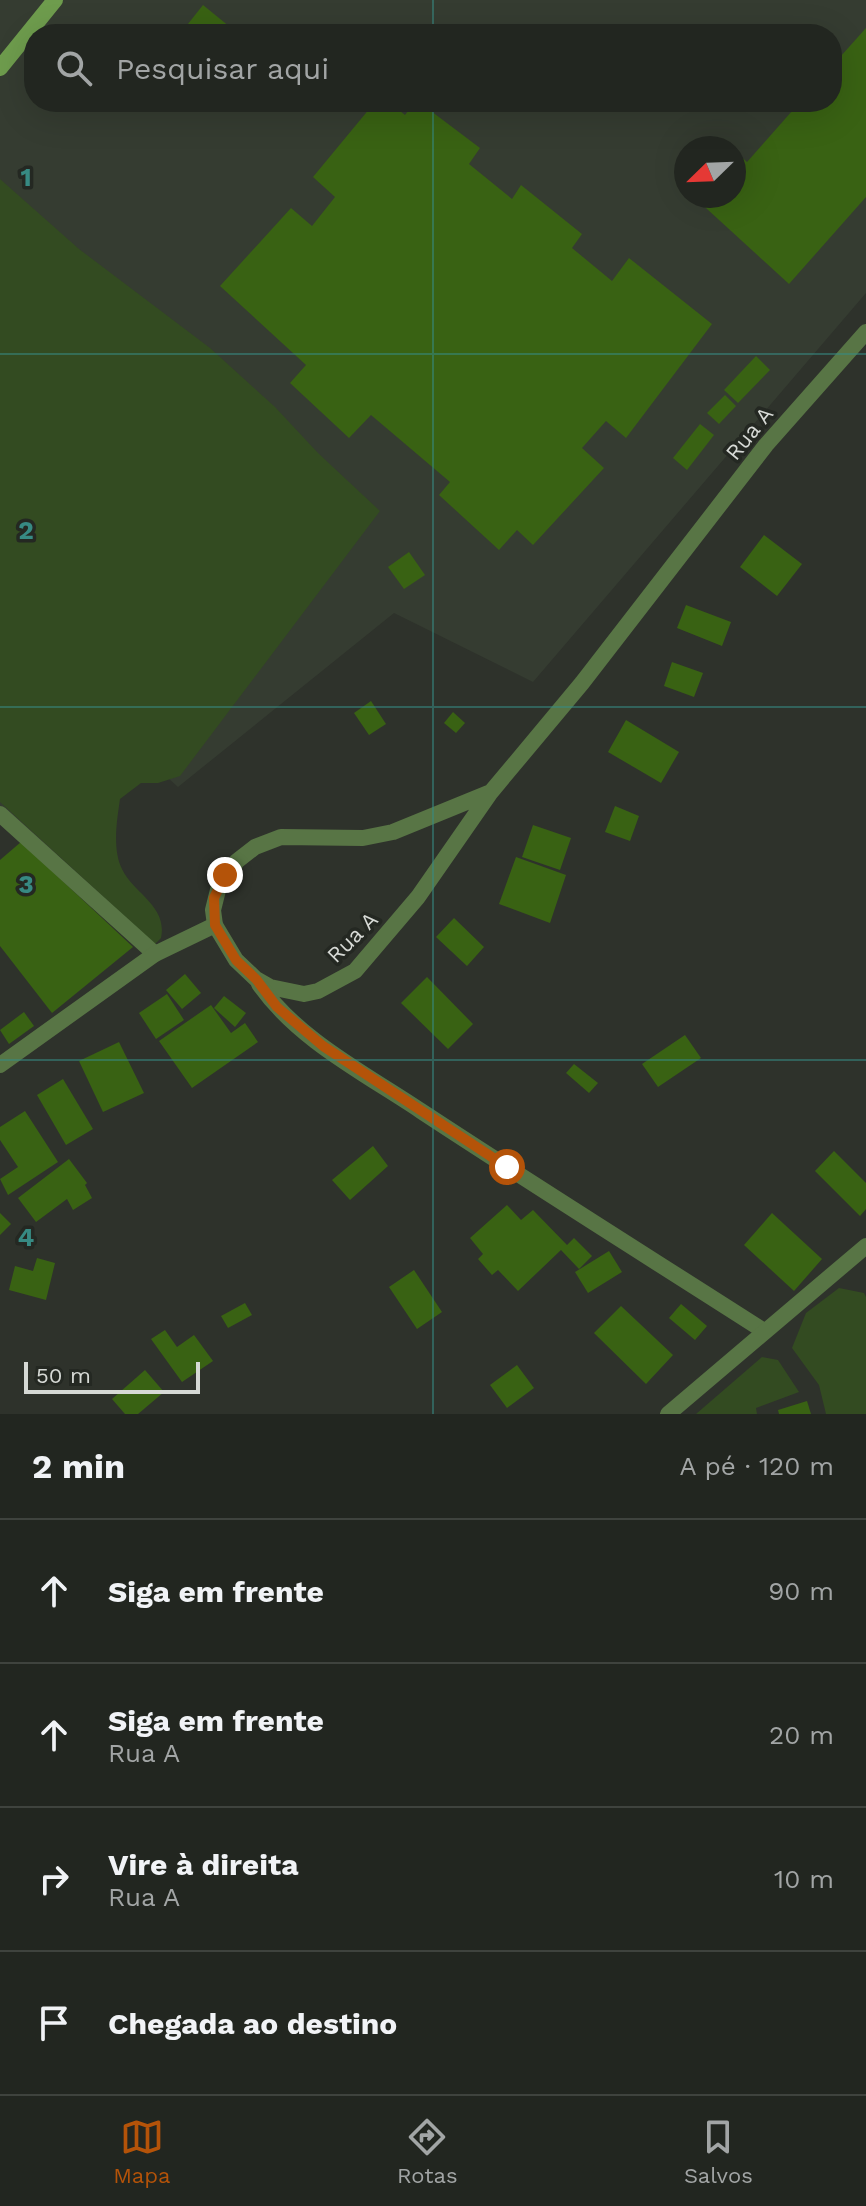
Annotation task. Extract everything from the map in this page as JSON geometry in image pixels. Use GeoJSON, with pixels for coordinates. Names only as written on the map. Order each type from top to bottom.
{"type":"FeatureCollection","features":[{"type":"Feature","properties":{"kind":"main road"},"geometry":{"type":"LineString","coordinates":[[36,24],[55,0]]}},
{"type":"Feature","properties":{"kind":"main road"},"geometry":{"type":"LineString","coordinates":[[0,68],[24,38]]}},
{"type":"Feature","properties":{"kind":"street","name":"Rua A"},"geometry":{"type":"LineString","coordinates":[[491,792],[393,832],[363,838],[281,837],[255,847],[237,861],[219,886],[213,910],[215,925],[236,960],[256,979],[285,992],[304,994],[318,991],[355,971],[418,897],[491,792],[582,683],[766,445],[866,332]]}},
{"type":"Feature","properties":{"kind":"street"},"geometry":{"type":"LineString","coordinates":[[0,814],[155,954]]}},
{"type":"Feature","properties":{"kind":"street"},"geometry":{"type":"LineString","coordinates":[[0,1065],[155,954],[215,925]]}},
{"type":"Feature","properties":{"kind":"street"},"geometry":{"type":"LineString","coordinates":[[256,979],[277,1007],[323,1046],[764,1331]]}},
{"type":"Feature","properties":{"kind":"street"},"geometry":{"type":"LineString","coordinates":[[668,1414],[866,1246]]}},
{"type":"Feature","properties":{"kind":"shaded area"},"geometry":{"type":"Polygon","coordinates":[[[0,0],[866,0],[866,293],[533,682],[394,613],[178,787],[138,751],[52,861],[0,814],[0,0]]]}},
{"type":"Feature","properties":{"kind":"green space"},"geometry":{"type":"Polygon","coordinates":[[[0,179],[79,249],[210,348],[380,511],[180,776],[158,783],[141,783],[120,799],[117,853],[127,878],[155,908],[159,917],[161,938],[155,944],[0,802],[0,179]]]}},
{"type":"Feature","properties":{"kind":"green space"},"geometry":{"type":"Polygon","coordinates":[[[839,1288],[864,1293],[866,1297],[866,1414],[826,1414],[819,1385],[792,1348],[806,1313],[839,1288]]]}},
{"type":"Feature","properties":{"kind":"green space"},"geometry":{"type":"Polygon","coordinates":[[[762,1357],[778,1360],[799,1392],[756,1408],[757,1414],[696,1414],[762,1357]]]}},
{"type":"Feature","properties":{"kind":"building"},"geometry":{"type":"Polygon","coordinates":[[[203,5],[226,24],[188,24],[203,5]]]}},
{"type":"Feature","properties":{"kind":"building"},"geometry":{"type":"Polygon","coordinates":[[[866,28],[866,197],[789,284],[706,208],[746,208],[746,161],[791,112],[842,112],[842,55],[866,28]]]}},
{"type":"Feature","properties":{"kind":"building"},"geometry":{"type":"Polygon","coordinates":[[[367,112],[401,112],[405,115],[407,112],[432,112],[480,148],[469,164],[512,199],[521,185],[582,234],[572,248],[612,281],[629,258],[712,324],[626,438],[606,421],[582,448],[604,468],[533,545],[517,530],[499,550],[439,495],[450,482],[371,415],[349,438],[290,383],[306,365],[220,286],[291,208],[312,226],[335,197],[313,177],[367,112]]]}},
{"type":"Feature","properties":{"kind":"building"},"geometry":{"type":"Polygon","coordinates":[[[756,356],[770,370],[738,403],[724,390],[756,356]]]}},
{"type":"Feature","properties":{"kind":"building"},"geometry":{"type":"Polygon","coordinates":[[[725,395],[736,406],[719,424],[707,413],[725,395]]]}},
{"type":"Feature","properties":{"kind":"building"},"geometry":{"type":"Polygon","coordinates":[[[700,424],[714,435],[687,470],[673,458],[700,424]]]}},
{"type":"Feature","properties":{"kind":"building"},"geometry":{"type":"Polygon","coordinates":[[[764,535],[802,564],[777,596],[740,567],[764,535]]]}},
{"type":"Feature","properties":{"kind":"building"},"geometry":{"type":"Polygon","coordinates":[[[409,552],[425,575],[404,589],[388,567],[409,552]]]}},
{"type":"Feature","properties":{"kind":"building"},"geometry":{"type":"Polygon","coordinates":[[[686,605],[731,622],[722,646],[677,628],[686,605]]]}},
{"type":"Feature","properties":{"kind":"building"},"geometry":{"type":"Polygon","coordinates":[[[672,662],[703,673],[694,697],[664,686],[672,662]]]}},
{"type":"Feature","properties":{"kind":"building"},"geometry":{"type":"Polygon","coordinates":[[[371,701],[386,724],[369,735],[354,713],[371,701]]]}},
{"type":"Feature","properties":{"kind":"building"},"geometry":{"type":"Polygon","coordinates":[[[453,712],[465,723],[456,733],[444,723],[453,712]]]}},
{"type":"Feature","properties":{"kind":"building"},"geometry":{"type":"Polygon","coordinates":[[[626,720],[679,752],[661,783],[608,752],[626,720]]]}},
{"type":"Feature","properties":{"kind":"building"},"geometry":{"type":"Polygon","coordinates":[[[615,806],[639,816],[630,841],[605,832],[615,806]]]}},
{"type":"Feature","properties":{"kind":"building"},"geometry":{"type":"Polygon","coordinates":[[[533,825],[571,838],[560,870],[522,857],[533,825]]]}},
{"type":"Feature","properties":{"kind":"building"},"geometry":{"type":"Polygon","coordinates":[[[21,842],[133,947],[52,1013],[0,946],[0,860],[21,842]]]}},
{"type":"Feature","properties":{"kind":"building"},"geometry":{"type":"Polygon","coordinates":[[[516,857],[566,875],[550,923],[499,904],[516,857]]]}},
{"type":"Feature","properties":{"kind":"building"},"geometry":{"type":"Polygon","coordinates":[[[454,918],[484,947],[467,966],[436,937],[454,918]]]}},
{"type":"Feature","properties":{"kind":"building"},"geometry":{"type":"Polygon","coordinates":[[[185,974],[201,993],[182,1009],[166,990],[185,974]]]}},
{"type":"Feature","properties":{"kind":"building"},"geometry":{"type":"Polygon","coordinates":[[[427,977],[473,1024],[448,1049],[401,1003],[427,977]]]}},
{"type":"Feature","properties":{"kind":"building"},"geometry":{"type":"Polygon","coordinates":[[[167,994],[184,1020],[156,1039],[139,1013],[167,994]]]}},
{"type":"Feature","properties":{"kind":"building"},"geometry":{"type":"Polygon","coordinates":[[[224,996],[246,1013],[235,1027],[214,1008],[224,996]]]}},
{"type":"Feature","properties":{"kind":"building"},"geometry":{"type":"Polygon","coordinates":[[[211,1005],[231,1033],[245,1023],[258,1042],[192,1088],[159,1041],[211,1005]]]}},
{"type":"Feature","properties":{"kind":"building"},"geometry":{"type":"Polygon","coordinates":[[[24,1012],[34,1026],[9,1044],[0,1030],[24,1012]]]}},
{"type":"Feature","properties":{"kind":"building"},"geometry":{"type":"Polygon","coordinates":[[[685,1035],[701,1058],[658,1087],[642,1064],[685,1035]]]}},
{"type":"Feature","properties":{"kind":"building"},"geometry":{"type":"Polygon","coordinates":[[[119,1042],[144,1093],[103,1112],[79,1061],[119,1042]]]}},
{"type":"Feature","properties":{"kind":"building"},"geometry":{"type":"Polygon","coordinates":[[[574,1064],[598,1083],[589,1093],[566,1073],[574,1064]]]}},
{"type":"Feature","properties":{"kind":"building"},"geometry":{"type":"Polygon","coordinates":[[[63,1079],[93,1129],[66,1145],[37,1095],[63,1079]]]}},
{"type":"Feature","properties":{"kind":"building"},"geometry":{"type":"Polygon","coordinates":[[[25,1111],[58,1162],[8,1195],[0,1179],[18,1167],[0,1140],[0,1127],[25,1111]]]}},
{"type":"Feature","properties":{"kind":"building"},"geometry":{"type":"Polygon","coordinates":[[[373,1146],[388,1166],[350,1200],[332,1180],[373,1146]]]}},
{"type":"Feature","properties":{"kind":"building"},"geometry":{"type":"Polygon","coordinates":[[[834,1151],[866,1183],[866,1209],[860,1216],[815,1171],[834,1151]]]}},
{"type":"Feature","properties":{"kind":"building"},"geometry":{"type":"Polygon","coordinates":[[[69,1159],[87,1183],[85,1185],[92,1198],[73,1210],[67,1199],[36,1222],[18,1198],[69,1159]]]}},
{"type":"Feature","properties":{"kind":"building"},"geometry":{"type":"Polygon","coordinates":[[[507,1205],[521,1220],[533,1210],[567,1245],[574,1238],[592,1256],[579,1269],[561,1250],[518,1291],[498,1270],[492,1275],[478,1259],[483,1254],[470,1238],[507,1205]]]}},
{"type":"Feature","properties":{"kind":"building"},"geometry":{"type":"Polygon","coordinates":[[[0,1213],[11,1224],[0,1235],[0,1213]]]}},
{"type":"Feature","properties":{"kind":"building"},"geometry":{"type":"Polygon","coordinates":[[[772,1213],[822,1259],[794,1291],[744,1245],[772,1213]]]}},
{"type":"Feature","properties":{"kind":"building"},"geometry":{"type":"Polygon","coordinates":[[[609,1251],[622,1272],[588,1293],[575,1272],[609,1251]]]}},
{"type":"Feature","properties":{"kind":"building"},"geometry":{"type":"Polygon","coordinates":[[[37,1258],[55,1263],[46,1300],[9,1290],[15,1266],[33,1271],[37,1258]]]}},
{"type":"Feature","properties":{"kind":"building"},"geometry":{"type":"Polygon","coordinates":[[[414,1270],[442,1312],[417,1329],[389,1287],[414,1270]]]}},
{"type":"Feature","properties":{"kind":"building"},"geometry":{"type":"Polygon","coordinates":[[[245,1303],[252,1315],[228,1328],[221,1316],[245,1303]]]}},
{"type":"Feature","properties":{"kind":"building"},"geometry":{"type":"Polygon","coordinates":[[[681,1304],[707,1326],[695,1340],[669,1318],[681,1304]]]}},
{"type":"Feature","properties":{"kind":"building"},"geometry":{"type":"Polygon","coordinates":[[[621,1306],[673,1355],[646,1384],[594,1333],[621,1306]]]}},
{"type":"Feature","properties":{"kind":"building"},"geometry":{"type":"Polygon","coordinates":[[[165,1330],[177,1347],[194,1335],[213,1361],[182,1382],[151,1339],[165,1330]]]}},
{"type":"Feature","properties":{"kind":"building"},"geometry":{"type":"Polygon","coordinates":[[[517,1365],[534,1388],[507,1408],[490,1385],[517,1365]]]}},
{"type":"Feature","properties":{"kind":"building"},"geometry":{"type":"Polygon","coordinates":[[[145,1370],[164,1392],[138,1414],[125,1414],[112,1399],[145,1370]]]}},
{"type":"Feature","properties":{"kind":"building"},"geometry":{"type":"Polygon","coordinates":[[[807,1401],[811,1414],[779,1414],[778,1410],[807,1401]]]}},
{"type":"Feature","properties":{"kind":"route"},"geometry":{"type":"LineString","coordinates":[[225,875],[214,898],[215,925],[236,960],[256,979],[277,1007],[323,1046],[507,1167]]}}]}
